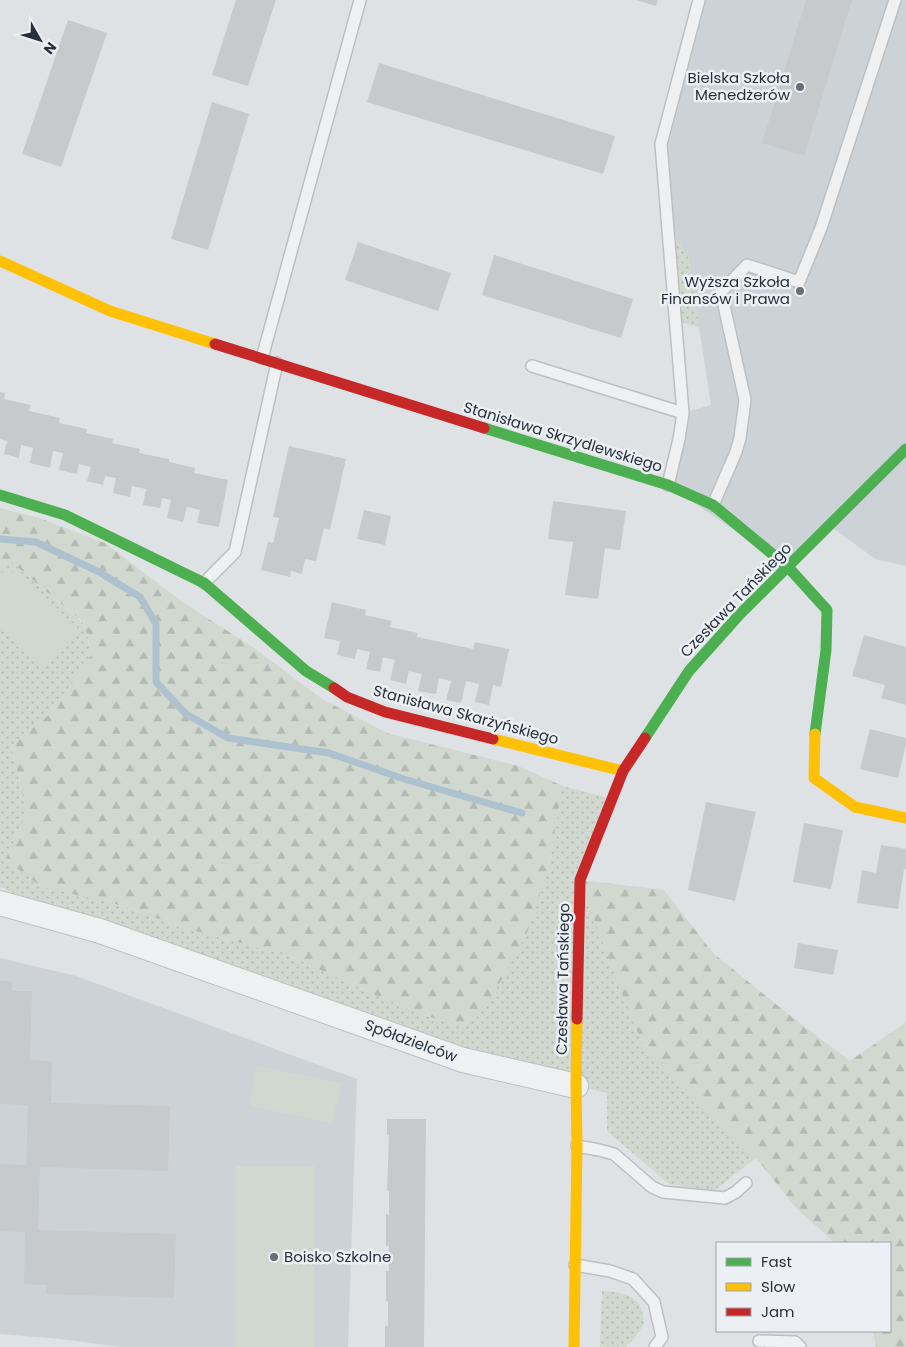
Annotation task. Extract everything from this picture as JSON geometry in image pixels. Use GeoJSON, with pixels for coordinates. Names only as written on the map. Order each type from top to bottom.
{"type":"FeatureCollection","features":[{"type":"Feature","properties":{"kind":"street","name":"Stanisława Skrzydlewskiego"},"geometry":{"type":"LineString","coordinates":[[0,261],[110,311],[668,486],[713,505],[788,567],[828,610],[826,650],[814,738],[814,778],[856,807],[906,818]]}},
{"type":"Feature","properties":{"kind":"street","name":"Czesława Tańskiego"},"geometry":{"type":"LineString","coordinates":[[576,1086],[580,880],[623,771],[689,671],[740,614],[906,449]]}},
{"type":"Feature","properties":{"kind":"street","name":"Stanisława Skarżyńskiego"},"geometry":{"type":"LineString","coordinates":[[0,495],[65,515],[204,583],[306,671],[347,697],[386,712],[623,771]]}},
{"type":"Feature","properties":{"kind":"street","name":"Spółdzielców"},"geometry":{"type":"LineString","coordinates":[[0,903],[100,930],[463,1060],[576,1086]]}},
{"type":"Feature","properties":{"kind":"street"},"geometry":{"type":"LineString","coordinates":[[574,1347],[576,1086]]}},
{"type":"Feature","properties":{"kind":"lane"},"geometry":{"type":"LineString","coordinates":[[262,358],[360,0]]}},
{"type":"Feature","properties":{"kind":"lane"},"geometry":{"type":"LineString","coordinates":[[668,486],[683,413],[661,144],[699,0]]}},
{"type":"Feature","properties":{"kind":"lane"},"geometry":{"type":"LineString","coordinates":[[713,505],[736,452],[740,438],[745,400],[721,292],[746,265],[799,282],[821,228],[895,0]]}},
{"type":"Feature","properties":{"kind":"lane"},"geometry":{"type":"LineString","coordinates":[[204,583],[235,552],[277,363]]}},
{"type":"Feature","properties":{"kind":"lane"},"geometry":{"type":"LineString","coordinates":[[532,366],[683,413]]}},
{"type":"Feature","properties":{"kind":"lane"},"geometry":{"type":"LineString","coordinates":[[577,1146],[614,1154],[652,1187],[663,1192],[725,1198],[736,1192],[746,1183]]}},
{"type":"Feature","properties":{"kind":"lane"},"geometry":{"type":"LineString","coordinates":[[575,1264],[610,1271],[633,1279],[654,1302],[662,1337],[655,1347]]}},
{"type":"Feature","properties":{"kind":"lane"},"geometry":{"type":"LineString","coordinates":[[759,1341],[795,1342],[800,1347]]}},
{"type":"Feature","properties":{"kind":"shaded area","name":"Wyższa Szkoła Finansów i Prawa"},"geometry":{"type":"Polygon","coordinates":[[[699,0],[906,0],[906,566],[875,559],[829,525],[788,567],[668,485],[683,413],[711,405],[688,256],[668,229],[661,144],[699,0]]]}},
{"type":"Feature","properties":{"kind":"shaded area"},"geometry":{"type":"Polygon","coordinates":[[[0,958],[76,976],[357,1079],[348,1347],[121,1347],[61,1339],[0,1334],[0,958]]]}},
{"type":"Feature","properties":{"kind":"green space"},"geometry":{"type":"Polygon","coordinates":[[[668,229],[688,256],[699,327],[676,321],[668,229]]]}},
{"type":"Feature","properties":{"kind":"green space"},"geometry":{"type":"Polygon","coordinates":[[[0,508],[39,518],[105,543],[184,603],[254,648],[322,699],[387,733],[518,766],[563,786],[548,870],[526,936],[494,993],[467,1027],[426,1016],[290,956],[192,930],[112,903],[42,887],[5,860],[27,813],[11,746],[53,711],[92,654],[84,623],[9,560],[0,565],[0,508]]]}},
{"type":"Feature","properties":{"kind":"green space"},"geometry":{"type":"Polygon","coordinates":[[[9,560],[84,624],[92,654],[53,711],[11,746],[27,813],[5,860],[112,903],[192,930],[290,956],[426,1016],[467,1027],[548,870],[563,786],[612,799],[580,880],[647,1055],[756,1158],[714,1191],[669,1184],[607,1131],[607,1093],[463,1060],[100,931],[0,887],[0,565],[9,560]]]}},
{"type":"Feature","properties":{"kind":"green space"},"geometry":{"type":"Polygon","coordinates":[[[7,567],[78,628],[45,666],[0,627],[0,575],[7,567]]]}},
{"type":"Feature","properties":{"kind":"green space"},"geometry":{"type":"Polygon","coordinates":[[[580,880],[664,890],[713,953],[850,1061],[906,1022],[906,1347],[876,1347],[873,1332],[891,1332],[891,1242],[834,1242],[796,1208],[756,1158],[647,1055],[616,979],[580,880]]]}},
{"type":"Feature","properties":{"kind":"green space"},"geometry":{"type":"Polygon","coordinates":[[[257,1066],[341,1083],[332,1123],[249,1106],[257,1066]]]}},
{"type":"Feature","properties":{"kind":"green space","name":"Boisko Szkolne"},"geometry":{"type":"Polygon","coordinates":[[[235,1166],[314,1166],[314,1347],[235,1347],[235,1166]]]}},
{"type":"Feature","properties":{"kind":"green space"},"geometry":{"type":"Polygon","coordinates":[[[602,1291],[629,1296],[641,1308],[644,1324],[626,1347],[600,1347],[602,1291]]]}},
{"type":"Feature","properties":{"kind":"building"},"geometry":{"type":"Polygon","coordinates":[[[236,0],[276,0],[248,86],[212,75],[236,0]]]}},
{"type":"Feature","properties":{"kind":"building"},"geometry":{"type":"Polygon","coordinates":[[[636,0],[658,0],[656,6],[636,0]]]}},
{"type":"Feature","properties":{"kind":"building"},"geometry":{"type":"Polygon","coordinates":[[[806,0],[852,0],[804,156],[762,143],[806,0]]]}},
{"type":"Feature","properties":{"kind":"building"},"geometry":{"type":"Polygon","coordinates":[[[68,20],[107,33],[61,167],[22,154],[68,20]]]}},
{"type":"Feature","properties":{"kind":"building"},"geometry":{"type":"Polygon","coordinates":[[[379,63],[615,136],[603,174],[367,102],[379,63]]]}},
{"type":"Feature","properties":{"kind":"building"},"geometry":{"type":"Polygon","coordinates":[[[212,102],[249,114],[208,250],[171,239],[212,102]]]}},
{"type":"Feature","properties":{"kind":"building"},"geometry":{"type":"Polygon","coordinates":[[[358,242],[451,273],[438,311],[345,280],[358,242]]]}},
{"type":"Feature","properties":{"kind":"building"},"geometry":{"type":"Polygon","coordinates":[[[494,255],[633,299],[621,338],[482,295],[494,255]]]}},
{"type":"Feature","properties":{"kind":"building"},"geometry":{"type":"Polygon","coordinates":[[[0,392],[5,393],[4,399],[31,405],[29,411],[60,418],[59,423],[87,429],[86,433],[113,439],[112,443],[140,449],[139,453],[169,459],[169,462],[195,468],[194,473],[228,480],[219,527],[197,523],[200,510],[187,507],[183,522],[167,518],[171,500],[162,498],[160,508],[143,505],[146,489],[132,486],[130,497],[113,493],[116,478],[105,476],[103,485],[87,481],[91,467],[79,464],[77,474],[59,470],[63,453],[53,451],[50,468],[30,463],[33,448],[21,445],[19,458],[4,454],[7,441],[0,439],[0,392]]]}},
{"type":"Feature","properties":{"kind":"building"},"geometry":{"type":"Polygon","coordinates":[[[289,446],[346,459],[330,530],[324,528],[316,561],[305,559],[302,574],[291,571],[290,577],[261,570],[268,542],[273,543],[279,518],[273,517],[289,446]]]}},
{"type":"Feature","properties":{"kind":"building"},"geometry":{"type":"Polygon","coordinates":[[[553,501],[626,511],[620,550],[605,548],[598,599],[565,595],[573,542],[548,539],[553,501]]]}},
{"type":"Feature","properties":{"kind":"building"},"geometry":{"type":"Polygon","coordinates":[[[364,510],[391,516],[385,545],[357,539],[364,510]]]}},
{"type":"Feature","properties":{"kind":"building"},"geometry":{"type":"Polygon","coordinates":[[[332,602],[366,610],[365,615],[392,621],[390,627],[418,633],[417,637],[473,649],[475,642],[509,649],[501,687],[493,685],[489,705],[475,702],[479,684],[466,681],[461,703],[446,700],[451,681],[439,678],[436,694],[418,691],[422,674],[409,671],[406,684],[390,680],[395,660],[383,657],[380,672],[366,669],[370,652],[357,649],[355,659],[337,655],[340,641],[324,638],[332,602]]]}},
{"type":"Feature","properties":{"kind":"building"},"geometry":{"type":"Polygon","coordinates":[[[864,635],[906,647],[906,705],[881,698],[885,685],[852,676],[864,635]]]}},
{"type":"Feature","properties":{"kind":"building"},"geometry":{"type":"Polygon","coordinates":[[[870,729],[906,738],[898,778],[860,769],[870,729]]]}},
{"type":"Feature","properties":{"kind":"building"},"geometry":{"type":"Polygon","coordinates":[[[706,802],[756,812],[735,901],[688,890],[706,802]]]}},
{"type":"Feature","properties":{"kind":"building"},"geometry":{"type":"Polygon","coordinates":[[[804,823],[843,830],[831,889],[793,882],[804,823]]]}},
{"type":"Feature","properties":{"kind":"building"},"geometry":{"type":"Polygon","coordinates":[[[881,845],[906,849],[906,869],[904,869],[898,909],[857,903],[862,870],[876,873],[881,845]]]}},
{"type":"Feature","properties":{"kind":"building"},"geometry":{"type":"Polygon","coordinates":[[[798,943],[838,950],[833,975],[794,968],[798,943]]]}},
{"type":"Feature","properties":{"kind":"building"},"geometry":{"type":"Polygon","coordinates":[[[0,981],[12,981],[12,991],[32,991],[30,1060],[52,1061],[51,1103],[170,1106],[168,1171],[40,1167],[38,1230],[176,1234],[174,1298],[46,1294],[47,1285],[24,1284],[25,1232],[0,1231],[0,1164],[26,1165],[28,1105],[0,1104],[0,981]]]}},
{"type":"Feature","properties":{"kind":"building"},"geometry":{"type":"Polygon","coordinates":[[[387,1119],[426,1119],[424,1347],[385,1347],[385,1326],[388,1326],[386,1271],[389,1271],[389,1246],[386,1246],[386,1214],[389,1215],[389,1191],[387,1191],[389,1135],[387,1135],[387,1119]]]}},
{"type":"Feature","properties":{"kind":"waterway"},"geometry":{"type":"LineString","coordinates":[[0,539],[36,542],[99,572],[140,597],[156,624],[156,682],[186,714],[228,738],[329,753],[404,779],[522,813]]}},
{"type":"Feature","properties":{"kind":"traffic: fast"},"geometry":{"type":"LineString","coordinates":[[484,428],[668,485],[713,505],[788,567],[827,610],[826,650],[815,734]]}},
{"type":"Feature","properties":{"kind":"traffic: fast"},"geometry":{"type":"LineString","coordinates":[[645,738],[689,671],[740,614],[906,449]]}},
{"type":"Feature","properties":{"kind":"traffic: fast"},"geometry":{"type":"LineString","coordinates":[[0,495],[65,515],[204,583],[306,671],[334,688]]}},
{"type":"Feature","properties":{"kind":"traffic: slow"},"geometry":{"type":"LineString","coordinates":[[0,261],[110,311],[215,344]]}},
{"type":"Feature","properties":{"kind":"traffic: slow"},"geometry":{"type":"LineString","coordinates":[[815,734],[814,778],[855,807],[906,818]]}},
{"type":"Feature","properties":{"kind":"traffic: slow"},"geometry":{"type":"LineString","coordinates":[[493,739],[623,771]]}},
{"type":"Feature","properties":{"kind":"traffic: slow"},"geometry":{"type":"LineString","coordinates":[[574,1347],[577,1019]]}},
{"type":"Feature","properties":{"kind":"traffic: jam"},"geometry":{"type":"LineString","coordinates":[[215,344],[484,428]]}},
{"type":"Feature","properties":{"kind":"traffic: jam"},"geometry":{"type":"LineString","coordinates":[[334,688],[347,697],[385,712],[493,739]]}},
{"type":"Feature","properties":{"kind":"traffic: jam"},"geometry":{"type":"LineString","coordinates":[[577,1019],[580,880],[623,771],[645,738]]}},
{"type":"Feature","properties":{"kind":"place","name":"Bielska Szkoła Menedżerów"},"geometry":{"type":"Point","coordinates":[800,87]}},
{"type":"Feature","properties":{"kind":"place","name":"Wyższa Szkoła Finansów i Prawa"},"geometry":{"type":"Point","coordinates":[800,291]}},
{"type":"Feature","properties":{"kind":"place","name":"Boisko Szkolne"},"geometry":{"type":"Point","coordinates":[274,1257]}}]}
